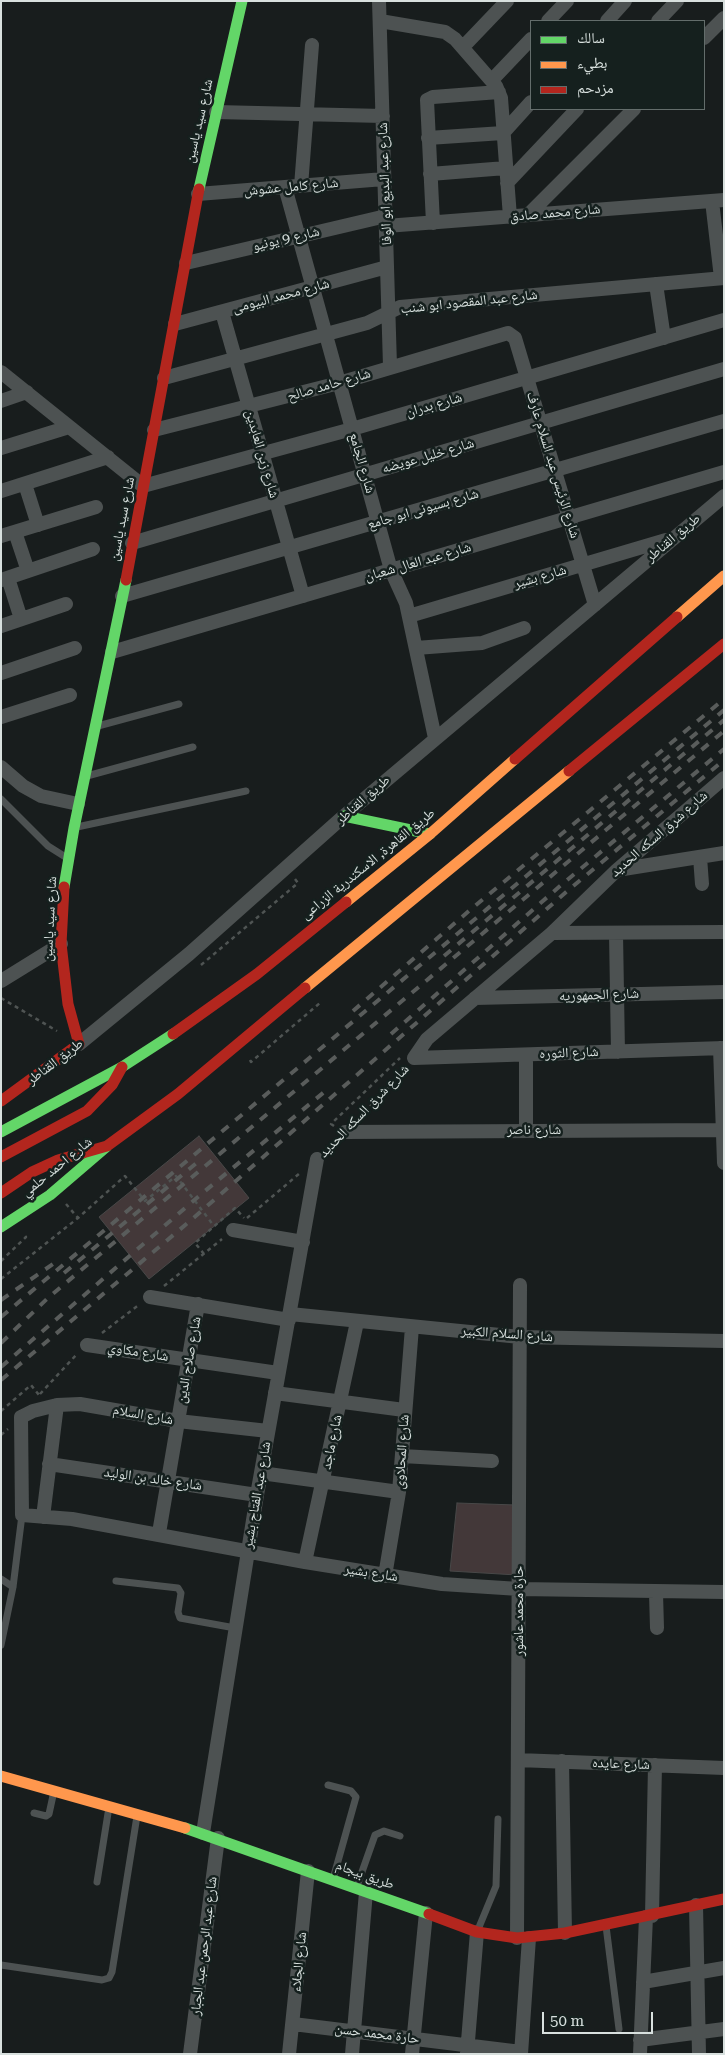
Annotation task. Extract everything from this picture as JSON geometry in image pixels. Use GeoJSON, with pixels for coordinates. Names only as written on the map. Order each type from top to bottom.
{"type":"FeatureCollection","features":[{"type":"Feature","properties":{"kind":"main road","name":"شارع سيد ياسين"},"geometry":{"type":"LineString","coordinates":[[79,1044],[68,1004],[61,944],[64,896],[69,859],[78,804],[112,652],[198,194],[242,1]]}},
{"type":"Feature","properties":{"kind":"main road","name":"طريق القاهرة, الاسكندرية الزراعى"},"geometry":{"type":"LineString","coordinates":[[1,1132],[49,1108],[122,1067],[191,1022],[257,974],[430,834],[724,576]]}},
{"type":"Feature","properties":{"kind":"main road"},"geometry":{"type":"LineString","coordinates":[[1,1193],[32,1172],[58,1160],[107,1146],[178,1094],[399,909],[724,644]]}},
{"type":"Feature","properties":{"kind":"main road"},"geometry":{"type":"LineString","coordinates":[[344,816],[430,834]]}},
{"type":"Feature","properties":{"kind":"main road","name":"طريق القناطر"},"geometry":{"type":"LineString","coordinates":[[2,1099],[79,1044]]}},
{"type":"Feature","properties":{"kind":"main road","name":"شارع احمد حلمي"},"geometry":{"type":"LineString","coordinates":[[1,1157],[87,1111],[106,1092],[122,1067]]}},
{"type":"Feature","properties":{"kind":"main road","name":"شارع احمد حلمي"},"geometry":{"type":"LineString","coordinates":[[1,1227],[50,1195],[107,1146]]}},
{"type":"Feature","properties":{"kind":"main road","name":"طريق بيجام"},"geometry":{"type":"LineString","coordinates":[[1,1776],[203,1833],[477,1932],[523,1938],[565,1933],[606,1926],[724,1899]]}},
{"type":"Feature","properties":{"kind":"street","name":"شارع عبد البديع ابو الوفا"},"geometry":{"type":"LineString","coordinates":[[379,1],[390,366]]}},
{"type":"Feature","properties":{"kind":"street"},"geometry":{"type":"LineString","coordinates":[[463,48],[507,1]]}},
{"type":"Feature","properties":{"kind":"street"},"geometry":{"type":"LineString","coordinates":[[549,20],[567,1]]}},
{"type":"Feature","properties":{"kind":"street"},"geometry":{"type":"LineString","coordinates":[[608,20],[625,1]]}},
{"type":"Feature","properties":{"kind":"street"},"geometry":{"type":"LineString","coordinates":[[659,20],[677,1]]}},
{"type":"Feature","properties":{"kind":"street"},"geometry":{"type":"LineString","coordinates":[[705,37],[724,18]]}},
{"type":"Feature","properties":{"kind":"street"},"geometry":{"type":"LineString","coordinates":[[380,21],[445,32],[463,48],[496,86],[503,133],[510,217]]}},
{"type":"Feature","properties":{"kind":"street"},"geometry":{"type":"LineString","coordinates":[[433,223],[426,104],[433,97],[496,86],[530,40]]}},
{"type":"Feature","properties":{"kind":"street"},"geometry":{"type":"LineString","coordinates":[[301,186],[312,45]]}},
{"type":"Feature","properties":{"kind":"street"},"geometry":{"type":"LineString","coordinates":[[428,138],[503,133],[530,103]]}},
{"type":"Feature","properties":{"kind":"street"},"geometry":{"type":"LineString","coordinates":[[507,183],[576,110]]}},
{"type":"Feature","properties":{"kind":"street"},"geometry":{"type":"LineString","coordinates":[[528,215],[633,110]]}},
{"type":"Feature","properties":{"kind":"street"},"geometry":{"type":"LineString","coordinates":[[216,112],[383,116]]}},
{"type":"Feature","properties":{"kind":"street"},"geometry":{"type":"LineString","coordinates":[[430,174],[506,168]]}},
{"type":"Feature","properties":{"kind":"street","name":"شارع كامل عشوش"},"geometry":{"type":"LineString","coordinates":[[198,194],[384,179]]}},
{"type":"Feature","properties":{"kind":"street","name":"شارع الجامع"},"geometry":{"type":"LineString","coordinates":[[285,187],[378,522],[392,570],[402,592],[409,616],[435,738]]}},
{"type":"Feature","properties":{"kind":"street"},"geometry":{"type":"LineString","coordinates":[[718,200],[722,278]]}},
{"type":"Feature","properties":{"kind":"street","name":"شارع محمد صادق"},"geometry":{"type":"LineString","coordinates":[[386,221],[433,223],[718,200]]}},
{"type":"Feature","properties":{"kind":"street","name":"شارع 9 يونيو"},"geometry":{"type":"LineString","coordinates":[[186,263],[298,237],[386,221]]}},
{"type":"Feature","properties":{"kind":"street","name":"شارع محمد البيومى"},"geometry":{"type":"LineString","coordinates":[[174,324],[387,267]]}},
{"type":"Feature","properties":{"kind":"street","name":"شارع عبد المقصود ابو شنب"},"geometry":{"type":"LineString","coordinates":[[164,378],[367,323],[388,311],[400,307],[722,278]]}},
{"type":"Feature","properties":{"kind":"street"},"geometry":{"type":"LineString","coordinates":[[656,284],[664,338]]}},
{"type":"Feature","properties":{"kind":"street","name":"شارع زين العابدين"},"geometry":{"type":"LineString","coordinates":[[222,312],[303,596]]}},
{"type":"Feature","properties":{"kind":"street","name":"شارع بدران"},"geometry":{"type":"LineString","coordinates":[[143,486],[263,455],[724,320]]}},
{"type":"Feature","properties":{"kind":"street","name":"شارع الرئيس عبد السلام عارف"},"geometry":{"type":"LineString","coordinates":[[502,334],[508,333],[515,338],[595,605]]}},
{"type":"Feature","properties":{"kind":"street","name":"شارع حامد صالح"},"geometry":{"type":"LineString","coordinates":[[154,430],[339,383],[390,366],[502,334]]}},
{"type":"Feature","properties":{"kind":"street","name":"شارع خليل عويضه"},"geometry":{"type":"LineString","coordinates":[[132,544],[724,369]]}},
{"type":"Feature","properties":{"kind":"street"},"geometry":{"type":"LineString","coordinates":[[1,372],[143,486]]}},
{"type":"Feature","properties":{"kind":"street"},"geometry":{"type":"LineString","coordinates":[[1,401],[27,392]]}},
{"type":"Feature","properties":{"kind":"street","name":"شارع بسيونى ابو جامع"},"geometry":{"type":"LineString","coordinates":[[122,596],[724,421]]}},
{"type":"Feature","properties":{"kind":"street"},"geometry":{"type":"LineString","coordinates":[[1,448],[69,426]]}},
{"type":"Feature","properties":{"kind":"street"},"geometry":{"type":"LineString","coordinates":[[1,491],[108,457]]}},
{"type":"Feature","properties":{"kind":"street","name":"شارع عبد العال شعبان"},"geometry":{"type":"LineString","coordinates":[[112,652],[724,472]]}},
{"type":"Feature","properties":{"kind":"street"},"geometry":{"type":"LineString","coordinates":[[25,484],[38,525]]}},
{"type":"Feature","properties":{"kind":"street","name":"طريق القناطر"},"geometry":{"type":"LineString","coordinates":[[79,1044],[188,954],[435,738],[724,496]]}},
{"type":"Feature","properties":{"kind":"street"},"geometry":{"type":"LineString","coordinates":[[1,536],[96,506]]}},
{"type":"Feature","properties":{"kind":"street"},"geometry":{"type":"LineString","coordinates":[[16,532],[28,571]]}},
{"type":"Feature","properties":{"kind":"street","name":"شارع بشير"},"geometry":{"type":"LineString","coordinates":[[409,616],[672,538]]}},
{"type":"Feature","properties":{"kind":"street"},"geometry":{"type":"LineString","coordinates":[[21,619],[4,579],[92,549]]}},
{"type":"Feature","properties":{"kind":"street"},"geometry":{"type":"LineString","coordinates":[[1,626],[66,604]]}},
{"type":"Feature","properties":{"kind":"street"},"geometry":{"type":"LineString","coordinates":[[416,648],[482,643],[524,628]]}},
{"type":"Feature","properties":{"kind":"street"},"geometry":{"type":"LineString","coordinates":[[1,673],[75,648]]}},
{"type":"Feature","properties":{"kind":"street"},"geometry":{"type":"LineString","coordinates":[[1,717],[70,695]]}},
{"type":"Feature","properties":{"kind":"street"},"geometry":{"type":"LineString","coordinates":[[1,767],[23,786],[41,796],[78,804]]}},
{"type":"Feature","properties":{"kind":"street","name":"شارع شرق السكه الحديد"},"geometry":{"type":"LineString","coordinates":[[408,1057],[474,998],[552,933],[617,870],[724,778]]}},
{"type":"Feature","properties":{"kind":"street"},"geometry":{"type":"LineString","coordinates":[[617,870],[724,853]]}},
{"type":"Feature","properties":{"kind":"street"},"geometry":{"type":"LineString","coordinates":[[700,857],[702,884]]}},
{"type":"Feature","properties":{"kind":"street"},"geometry":{"type":"LineString","coordinates":[[552,933],[724,932]]}},
{"type":"Feature","properties":{"kind":"street"},"geometry":{"type":"LineString","coordinates":[[616,933],[618,1052]]}},
{"type":"Feature","properties":{"kind":"street"},"geometry":{"type":"LineString","coordinates":[[1,981],[61,944]]}},
{"type":"Feature","properties":{"kind":"street","name":"شارع الجمهوريه"},"geometry":{"type":"LineString","coordinates":[[474,998],[724,992]]}},
{"type":"Feature","properties":{"kind":"street"},"geometry":{"type":"LineString","coordinates":[[722,1048],[724,1162]]}},
{"type":"Feature","properties":{"kind":"street","name":"شارع الثوره"},"geometry":{"type":"LineString","coordinates":[[408,1057],[722,1048]]}},
{"type":"Feature","properties":{"kind":"street"},"geometry":{"type":"LineString","coordinates":[[526,1055],[526,1130]]}},
{"type":"Feature","properties":{"kind":"street","name":"شارع ناصر"},"geometry":{"type":"LineString","coordinates":[[345,1132],[723,1130]]}},
{"type":"Feature","properties":{"kind":"street","name":"شارع عبد الفتاح بشير"},"geometry":{"type":"LineString","coordinates":[[203,1833],[247,1551],[317,1159]]}},
{"type":"Feature","properties":{"kind":"street"},"geometry":{"type":"LineString","coordinates":[[233,1230],[303,1242]]}},
{"type":"Feature","properties":{"kind":"street","name":"حارة محمد عاشور"},"geometry":{"type":"LineString","coordinates":[[520,1285],[518,1760],[523,1938],[521,2053]]}},
{"type":"Feature","properties":{"kind":"street","name":"شارع السلام الكبير"},"geometry":{"type":"LineString","coordinates":[[150,1297],[290,1317],[520,1337],[724,1341]]}},
{"type":"Feature","properties":{"kind":"street","name":"شارع صلاح الدين"},"geometry":{"type":"LineString","coordinates":[[159,1533],[198,1304]]}},
{"type":"Feature","properties":{"kind":"street","name":"شارع ماجد"},"geometry":{"type":"LineString","coordinates":[[305,1562],[357,1322]]}},
{"type":"Feature","properties":{"kind":"street","name":"شارع المحلاوى"},"geometry":{"type":"LineString","coordinates":[[385,1576],[399,1492],[412,1327]]}},
{"type":"Feature","properties":{"kind":"street","name":"شارع مكاوي"},"geometry":{"type":"LineString","coordinates":[[87,1344],[278,1373]]}},
{"type":"Feature","properties":{"kind":"street"},"geometry":{"type":"LineString","coordinates":[[275,1393],[404,1410]]}},
{"type":"Feature","properties":{"kind":"street"},"geometry":{"type":"LineString","coordinates":[[43,1517],[57,1405]]}},
{"type":"Feature","properties":{"kind":"street","name":"شارع السلام"},"geometry":{"type":"LineString","coordinates":[[21,1417],[57,1405],[91,1405],[178,1421],[268,1431]]}},
{"type":"Feature","properties":{"kind":"street"},"geometry":{"type":"LineString","coordinates":[[21,1417],[22,1515]]}},
{"type":"Feature","properties":{"kind":"street"},"geometry":{"type":"LineString","coordinates":[[402,1456],[492,1460]]}},
{"type":"Feature","properties":{"kind":"street","name":"شارع خالد بن الوليد"},"geometry":{"type":"LineString","coordinates":[[49,1464],[257,1494]]}},
{"type":"Feature","properties":{"kind":"street"},"geometry":{"type":"LineString","coordinates":[[261,1473],[399,1492]]}},
{"type":"Feature","properties":{"kind":"street","name":"شارع بشير"},"geometry":{"type":"LineString","coordinates":[[22,1515],[72,1519],[159,1533],[305,1562],[442,1584],[519,1589],[656,1593],[724,1592]]}},
{"type":"Feature","properties":{"kind":"street"},"geometry":{"type":"LineString","coordinates":[[656,1593],[657,1628]]}},
{"type":"Feature","properties":{"kind":"street","name":"شارع عايده"},"geometry":{"type":"LineString","coordinates":[[518,1760],[724,1768]]}},
{"type":"Feature","properties":{"kind":"street"},"geometry":{"type":"LineString","coordinates":[[562,1762],[565,1933]]}},
{"type":"Feature","properties":{"kind":"street"},"geometry":{"type":"LineString","coordinates":[[655,1765],[649,1916],[640,2047],[700,2032],[724,2029]]}},
{"type":"Feature","properties":{"kind":"street","name":"شارع عبد الرحمن عبد الجبار"},"geometry":{"type":"LineString","coordinates":[[190,2054],[218,1838]]}},
{"type":"Feature","properties":{"kind":"street","name":"شارع الجلاء"},"geometry":{"type":"LineString","coordinates":[[290,2054],[308,1871]]}},
{"type":"Feature","properties":{"kind":"street"},"geometry":{"type":"LineString","coordinates":[[352,2054],[361,1890]]}},
{"type":"Feature","properties":{"kind":"street"},"geometry":{"type":"LineString","coordinates":[[696,1905],[700,2054]]}},
{"type":"Feature","properties":{"kind":"street"},"geometry":{"type":"LineString","coordinates":[[412,2054],[426,1913]]}},
{"type":"Feature","properties":{"kind":"street"},"geometry":{"type":"LineString","coordinates":[[467,2050],[477,1932]]}},
{"type":"Feature","properties":{"kind":"street"},"geometry":{"type":"LineString","coordinates":[[643,1982],[724,1968]]}},
{"type":"Feature","properties":{"kind":"street","name":"حارة محمد حسن"},"geometry":{"type":"LineString","coordinates":[[293,2024],[413,2038],[467,2050],[521,2053]]}},
{"type":"Feature","properties":{"kind":"lane"},"geometry":{"type":"LineString","coordinates":[[95,727],[179,704]]}},
{"type":"Feature","properties":{"kind":"lane"},"geometry":{"type":"LineString","coordinates":[[84,777],[193,747]]}},
{"type":"Feature","properties":{"kind":"lane"},"geometry":{"type":"LineString","coordinates":[[74,828],[246,791]]}},
{"type":"Feature","properties":{"kind":"lane"},"geometry":{"type":"LineString","coordinates":[[1,799],[48,846],[69,859]]}},
{"type":"Feature","properties":{"kind":"lane"},"geometry":{"type":"LineString","coordinates":[[1,1645],[13,1587],[22,1515]]}},
{"type":"Feature","properties":{"kind":"lane"},"geometry":{"type":"LineString","coordinates":[[1,1579],[13,1587]]}},
{"type":"Feature","properties":{"kind":"lane"},"geometry":{"type":"LineString","coordinates":[[116,1581],[178,1588],[181,1593],[178,1612],[180,1618],[235,1628]]}},
{"type":"Feature","properties":{"kind":"lane"},"geometry":{"type":"LineString","coordinates":[[328,1785],[351,1791],[356,1797],[333,1880]]}},
{"type":"Feature","properties":{"kind":"lane"},"geometry":{"type":"LineString","coordinates":[[34,1814],[46,1816],[49,1814],[54,1791]]}},
{"type":"Feature","properties":{"kind":"lane"},"geometry":{"type":"LineString","coordinates":[[97,1882],[109,1806]]}},
{"type":"Feature","properties":{"kind":"lane"},"geometry":{"type":"LineString","coordinates":[[1,1965],[102,1980],[109,1978],[112,1972],[137,1814]]}},
{"type":"Feature","properties":{"kind":"lane"},"geometry":{"type":"LineString","coordinates":[[477,1932],[494,1895],[498,1876],[498,1819]]}},
{"type":"Feature","properties":{"kind":"lane"},"geometry":{"type":"LineString","coordinates":[[361,1890],[375,1834],[384,1831],[400,1836]]}},
{"type":"Feature","properties":{"kind":"lane"},"geometry":{"type":"LineString","coordinates":[[606,1926],[618,2029]]}},
{"type":"Feature","properties":{"kind":"path"},"geometry":{"type":"LineString","coordinates":[[198,967],[298,883]]}},
{"type":"Feature","properties":{"kind":"path"},"geometry":{"type":"LineString","coordinates":[[251,1062],[323,1001]]}},
{"type":"Feature","properties":{"kind":"path"},"geometry":{"type":"LineString","coordinates":[[331,1124],[408,1057]]}},
{"type":"Feature","properties":{"kind":"path","name":"شارع شرق السكه الحديد"},"geometry":{"type":"LineString","coordinates":[[21,1417],[87,1344],[204,1254],[317,1159],[384,1094],[408,1057]]}},
{"type":"Feature","properties":{"kind":"path"},"geometry":{"type":"LineString","coordinates":[[1,1279],[78,1218],[125,1176],[144,1201],[176,1176],[214,1226]]}},
{"type":"Feature","properties":{"kind":"path"},"geometry":{"type":"LineString","coordinates":[[204,1254],[195,1243],[235,1208],[245,1220]]}},
{"type":"Feature","properties":{"kind":"path"},"geometry":{"type":"LineString","coordinates":[[1,1261],[26,1237],[14,1219]]}},
{"type":"Feature","properties":{"kind":"path"},"geometry":{"type":"LineString","coordinates":[[1,1411],[31,1385],[39,1395]]}},
{"type":"Feature","properties":{"kind":"building"},"geometry":{"type":"Polygon","coordinates":[[[199,1136],[249,1198],[149,1279],[99,1217],[199,1136]]]}},
{"type":"Feature","properties":{"kind":"building"},"geometry":{"type":"Polygon","coordinates":[[[457,1503],[516,1505],[517,1575],[450,1571],[457,1503]]]}},
{"type":"Feature","properties":{"kind":"railway"},"geometry":{"type":"LineString","coordinates":[[353,1011],[470,910],[724,699]]}},
{"type":"Feature","properties":{"kind":"railway"},"geometry":{"type":"LineString","coordinates":[[1,1317],[724,710]]}},
{"type":"Feature","properties":{"kind":"railway"},"geometry":{"type":"LineString","coordinates":[[444,956],[724,720]]}},
{"type":"Feature","properties":{"kind":"railway"},"geometry":{"type":"LineString","coordinates":[[1,1343],[49,1297],[724,731]]}},
{"type":"Feature","properties":{"kind":"railway"},"geometry":{"type":"LineString","coordinates":[[391,1034],[560,886],[724,749]]}},
{"type":"Feature","properties":{"kind":"railway"},"geometry":{"type":"LineString","coordinates":[[1,1380],[190,1221],[565,893],[724,760]]}},
{"type":"Feature","properties":{"kind":"railway"},"geometry":{"type":"LineString","coordinates":[[1,1367],[199,1196],[329,1088]]}},
{"type":"Feature","properties":{"kind":"railway"},"geometry":{"type":"LineString","coordinates":[[64,1273],[199,1161]]}},
{"type":"Feature","properties":{"kind":"railway"},"geometry":{"type":"LineString","coordinates":[[1,1300],[53,1264]]}},
{"type":"Feature","properties":{"kind":"traffic: fast"},"geometry":{"type":"LineString","coordinates":[[199,189],[242,1]]}},
{"type":"Feature","properties":{"kind":"traffic: fast"},"geometry":{"type":"LineString","coordinates":[[64,887],[74,828],[126,580]]}},
{"type":"Feature","properties":{"kind":"traffic: fast"},"geometry":{"type":"LineString","coordinates":[[344,816],[430,834]]}},
{"type":"Feature","properties":{"kind":"traffic: fast"},"geometry":{"type":"LineString","coordinates":[[1,1132],[122,1067],[173,1034]]}},
{"type":"Feature","properties":{"kind":"traffic: fast"},"geometry":{"type":"LineString","coordinates":[[1,1227],[50,1195],[106,1147]]}},
{"type":"Feature","properties":{"kind":"traffic: fast"},"geometry":{"type":"LineString","coordinates":[[185,1828],[429,1914]]}},
{"type":"Feature","properties":{"kind":"traffic: slow"},"geometry":{"type":"LineString","coordinates":[[677,617],[724,576]]}},
{"type":"Feature","properties":{"kind":"traffic: slow"},"geometry":{"type":"LineString","coordinates":[[346,902],[430,834],[515,759]]}},
{"type":"Feature","properties":{"kind":"traffic: slow"},"geometry":{"type":"LineString","coordinates":[[305,988],[569,771]]}},
{"type":"Feature","properties":{"kind":"traffic: slow"},"geometry":{"type":"LineString","coordinates":[[1,1776],[185,1828]]}},
{"type":"Feature","properties":{"kind":"traffic: jam"},"geometry":{"type":"LineString","coordinates":[[126,580],[199,189]]}},
{"type":"Feature","properties":{"kind":"traffic: jam"},"geometry":{"type":"LineString","coordinates":[[515,759],[677,617]]}},
{"type":"Feature","properties":{"kind":"traffic: jam"},"geometry":{"type":"LineString","coordinates":[[569,771],[724,644]]}},
{"type":"Feature","properties":{"kind":"traffic: jam"},"geometry":{"type":"LineString","coordinates":[[1,1101],[79,1044],[68,1004],[61,944],[64,887]]}},
{"type":"Feature","properties":{"kind":"traffic: jam"},"geometry":{"type":"LineString","coordinates":[[173,1034],[257,974],[346,902]]}},
{"type":"Feature","properties":{"kind":"traffic: jam"},"geometry":{"type":"LineString","coordinates":[[1,1193],[32,1172],[58,1160],[107,1146],[178,1094],[305,988]]}},
{"type":"Feature","properties":{"kind":"traffic: jam"},"geometry":{"type":"LineString","coordinates":[[1,1157],[87,1111],[112,1085],[122,1067]]}},
{"type":"Feature","properties":{"kind":"traffic: jam"},"geometry":{"type":"LineString","coordinates":[[429,1914],[477,1932],[517,1938],[565,1933],[724,1899]]}}]}
